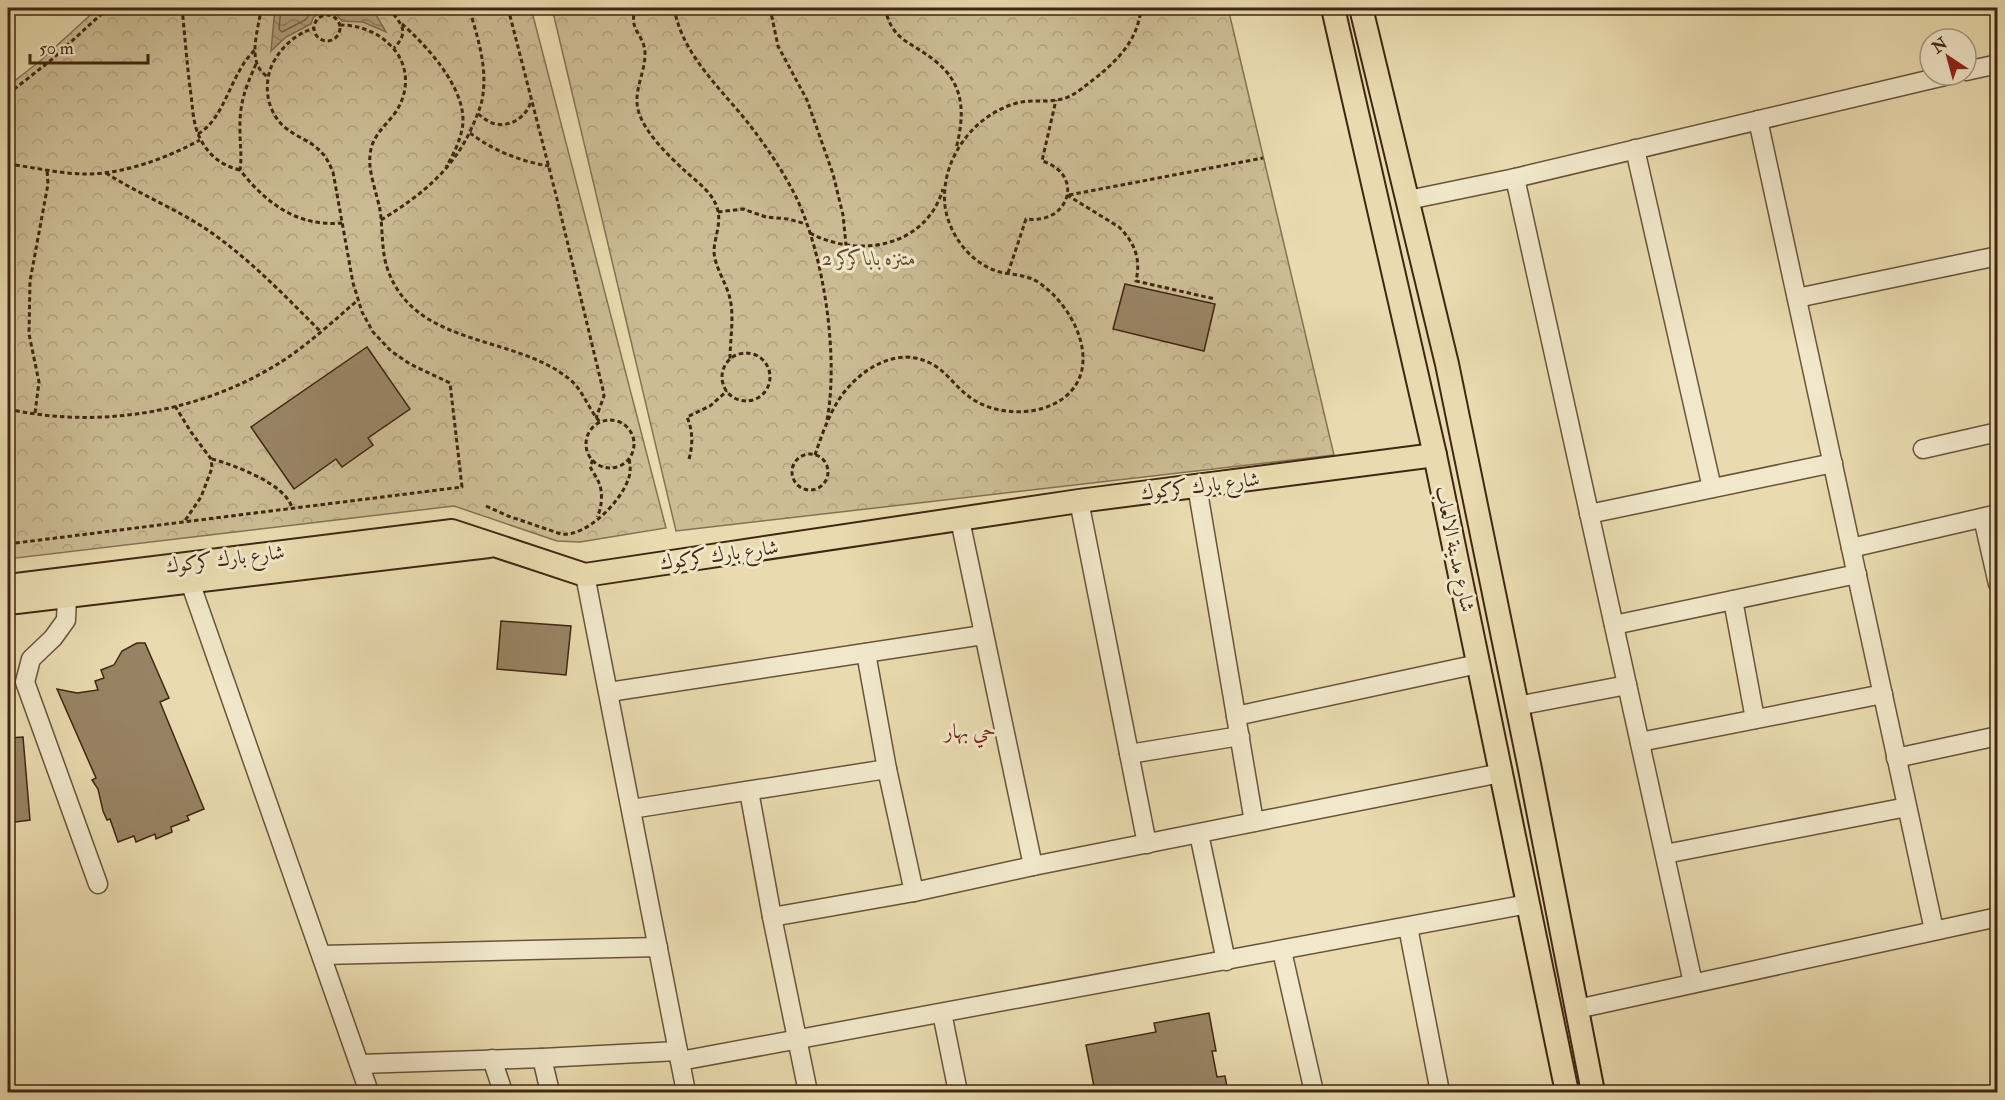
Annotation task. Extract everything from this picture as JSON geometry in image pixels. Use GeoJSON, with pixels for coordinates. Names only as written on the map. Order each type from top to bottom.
{"type":"FeatureCollection","features":[{"type":"Feature","properties":{"kind":"main road","name":"شارع مدينة الالعاب"},"geometry":{"type":"LineString","coordinates":[[1333,8],[1435,455],[1567,1092]]}},
{"type":"Feature","properties":{"kind":"main road","name":"شارع مدينة الالعاب"},"geometry":{"type":"LineString","coordinates":[[1361,8],[1447,364],[1593,1092]]}},
{"type":"Feature","properties":{"kind":"main road"},"geometry":{"type":"LineString","coordinates":[[1350,84],[1378,76]]}},
{"type":"Feature","properties":{"kind":"main road","name":"شارع بارك كركوك"},"geometry":{"type":"LineString","coordinates":[[8,586],[452,531],[585,575],[1079,501],[1435,455]]}},
{"type":"Feature","properties":{"kind":"main road"},"geometry":{"type":"LineString","coordinates":[[8,603],[496,545]]}},
{"type":"Feature","properties":{"kind":"main road"},"geometry":{"type":"LineString","coordinates":[[1459,570],[1488,563]]}},
{"type":"Feature","properties":{"kind":"street"},"geometry":{"type":"LineString","coordinates":[[1978,68],[1998,64]]}},
{"type":"Feature","properties":{"kind":"street"},"geometry":{"type":"LineString","coordinates":[[1408,200],[1515,178],[1918,82]]}},
{"type":"Feature","properties":{"kind":"street"},"geometry":{"type":"LineString","coordinates":[[1758,120],[1934,930]]}},
{"type":"Feature","properties":{"kind":"street"},"geometry":{"type":"LineString","coordinates":[[1635,149],[1712,488]]}},
{"type":"Feature","properties":{"kind":"street"},"geometry":{"type":"LineString","coordinates":[[1515,178],[1693,982]]}},
{"type":"Feature","properties":{"kind":"street"},"geometry":{"type":"LineString","coordinates":[[1797,298],[1998,256]]}},
{"type":"Feature","properties":{"kind":"street"},"geometry":{"type":"LineString","coordinates":[[1923,449],[1998,432]]}},
{"type":"Feature","properties":{"kind":"street"},"geometry":{"type":"LineString","coordinates":[[1589,514],[1833,463]]}},
{"type":"Feature","properties":{"kind":"street"},"geometry":{"type":"LineString","coordinates":[[1197,486],[1254,822]]}},
{"type":"Feature","properties":{"kind":"street"},"geometry":{"type":"LineString","coordinates":[[1079,501],[1147,844]]}},
{"type":"Feature","properties":{"kind":"street"},"geometry":{"type":"LineString","coordinates":[[1851,548],[1990,516],[1998,584]]}},
{"type":"Feature","properties":{"kind":"street"},"geometry":{"type":"LineString","coordinates":[[960,520],[1033,866]]}},
{"type":"Feature","properties":{"kind":"street"},"geometry":{"type":"LineString","coordinates":[[1614,625],[1857,574]]}},
{"type":"Feature","properties":{"kind":"street"},"geometry":{"type":"LineString","coordinates":[[585,575],[686,1092]]}},
{"type":"Feature","properties":{"kind":"street"},"geometry":{"type":"LineString","coordinates":[[190,582],[369,1092]]}},
{"type":"Feature","properties":{"kind":"street"},"geometry":{"type":"LineString","coordinates":[[68,596],[66,620],[53,638],[31,659],[25,682],[98,884]]}},
{"type":"Feature","properties":{"kind":"street"},"geometry":{"type":"LineString","coordinates":[[1733,600],[1755,719]]}},
{"type":"Feature","properties":{"kind":"street"},"geometry":{"type":"LineString","coordinates":[[609,692],[983,635]]}},
{"type":"Feature","properties":{"kind":"street"},"geometry":{"type":"LineString","coordinates":[[867,653],[914,892]]}},
{"type":"Feature","properties":{"kind":"street"},"geometry":{"type":"LineString","coordinates":[[1236,716],[1478,664]]}},
{"type":"Feature","properties":{"kind":"street"},"geometry":{"type":"LineString","coordinates":[[1517,706],[1627,685]]}},
{"type":"Feature","properties":{"kind":"street"},"geometry":{"type":"LineString","coordinates":[[1640,742],[1882,694]]}},
{"type":"Feature","properties":{"kind":"street"},"geometry":{"type":"LineString","coordinates":[[1129,754],[1240,736]]}},
{"type":"Feature","properties":{"kind":"street"},"geometry":{"type":"LineString","coordinates":[[1896,758],[1998,736]]}},
{"type":"Feature","properties":{"kind":"street"},"geometry":{"type":"LineString","coordinates":[[632,809],[888,769]]}},
{"type":"Feature","properties":{"kind":"street"},"geometry":{"type":"LineString","coordinates":[[772,917],[914,892],[1033,866],[1501,773]]}},
{"type":"Feature","properties":{"kind":"street"},"geometry":{"type":"LineString","coordinates":[[749,791],[808,1092]]}},
{"type":"Feature","properties":{"kind":"street"},"geometry":{"type":"LineString","coordinates":[[1665,854],[1907,807]]}},
{"type":"Feature","properties":{"kind":"street"},"geometry":{"type":"LineString","coordinates":[[1199,834],[1226,961]]}},
{"type":"Feature","properties":{"kind":"street"},"geometry":{"type":"LineString","coordinates":[[360,1064],[679,1056],[797,1040],[1528,904]]}},
{"type":"Feature","properties":{"kind":"street"},"geometry":{"type":"LineString","coordinates":[[1577,1009],[1998,917]]}},
{"type":"Feature","properties":{"kind":"street"},"geometry":{"type":"LineString","coordinates":[[1408,927],[1440,1092]]}},
{"type":"Feature","properties":{"kind":"street"},"geometry":{"type":"LineString","coordinates":[[322,955],[658,946]]}},
{"type":"Feature","properties":{"kind":"street"},"geometry":{"type":"LineString","coordinates":[[1282,951],[1314,1092]]}},
{"type":"Feature","properties":{"kind":"street"},"geometry":{"type":"LineString","coordinates":[[942,1013],[958,1092]]}},
{"type":"Feature","properties":{"kind":"street"},"geometry":{"type":"LineString","coordinates":[[542,1058],[550,1092]]}},
{"type":"Feature","properties":{"kind":"street"},"geometry":{"type":"LineString","coordinates":[[492,1059],[502,1092]]}},
{"type":"Feature","properties":{"kind":"path"},"geometry":{"type":"LineString","coordinates":[[8,94],[50,61],[108,8]]}},
{"type":"Feature","properties":{"kind":"path"},"geometry":{"type":"LineString","coordinates":[[182,8],[194,121],[200,140],[205,147],[219,161],[240,170],[274,206],[317,223],[342,223]]}},
{"type":"Feature","properties":{"kind":"path"},"geometry":{"type":"LineString","coordinates":[[261,8],[255,50],[256,64],[268,77]]}},
{"type":"Feature","properties":{"kind":"path"},"geometry":{"type":"LineString","coordinates":[[388,8],[435,58],[461,107],[463,121],[460,136],[442,174]]}},
{"type":"Feature","properties":{"kind":"path"},"geometry":{"type":"LineString","coordinates":[[381,220],[410,201],[442,174],[455,159],[478,114],[483,95],[484,75],[480,47],[469,8]]}},
{"type":"Feature","properties":{"kind":"path"},"geometry":{"type":"LineString","coordinates":[[508,8],[603,390],[604,396],[596,418]]}},
{"type":"Feature","properties":{"kind":"path"},"geometry":{"type":"LineString","coordinates":[[636,8],[633,24],[643,42],[645,52],[638,88],[639,112],[644,123],[666,152],[709,193],[718,212],[714,253],[730,304],[730,359]]}},
{"type":"Feature","properties":{"kind":"path"},"geometry":{"type":"LineString","coordinates":[[674,8],[682,37],[710,78],[753,129],[796,197],[809,232],[822,288],[829,333],[832,372],[826,428]]}},
{"type":"Feature","properties":{"kind":"path"},"geometry":{"type":"LineString","coordinates":[[770,8],[778,46],[807,100],[833,174],[843,215],[846,245]]}},
{"type":"Feature","properties":{"kind":"path"},"geometry":{"type":"LineString","coordinates":[[809,232],[824,240],[846,245],[884,244],[905,236],[925,222],[938,204],[955,153],[961,124],[961,101],[958,89],[944,68],[894,32],[888,23],[885,8],[891,8]]}},
{"type":"Feature","properties":{"kind":"path"},"geometry":{"type":"LineString","coordinates":[[955,153],[971,130],[1005,107],[1027,101],[1056,100],[1072,95],[1101,74],[1128,46],[1139,22],[1141,8]]}},
{"type":"Feature","properties":{"kind":"path"},"geometry":{"type":"LineString","coordinates":[[323,15],[335,18],[340,25],[336,37],[328,41],[320,39],[314,28],[317,20],[323,15]]}},
{"type":"Feature","properties":{"kind":"path"},"geometry":{"type":"LineString","coordinates":[[394,48],[400,42],[403,33],[402,24]]}},
{"type":"Feature","properties":{"kind":"path"},"geometry":{"type":"LineString","coordinates":[[340,25],[351,25],[375,33],[394,48],[401,58],[405,72],[404,94],[392,117],[375,138],[369,158],[381,220],[386,263],[389,273],[404,297],[418,312],[454,333],[531,357],[570,378],[600,422]]}},
{"type":"Feature","properties":{"kind":"path"},"geometry":{"type":"LineString","coordinates":[[8,544],[462,487],[450,383],[410,364],[391,351],[373,332],[358,300],[333,172],[328,160],[317,147],[285,128],[278,119],[266,93],[268,77],[278,54],[296,36],[314,28]]}},
{"type":"Feature","properties":{"kind":"path"},"geometry":{"type":"LineString","coordinates":[[198,134],[205,130],[217,116],[238,70],[255,50]]}},
{"type":"Feature","properties":{"kind":"path"},"geometry":{"type":"LineString","coordinates":[[240,170],[242,101],[244,90],[256,64]]}},
{"type":"Feature","properties":{"kind":"path"},"geometry":{"type":"LineString","coordinates":[[478,114],[495,124],[509,124],[523,115],[532,99]]}},
{"type":"Feature","properties":{"kind":"path"},"geometry":{"type":"LineString","coordinates":[[1008,273],[1026,219],[1044,220],[1052,217],[1064,204],[1067,195],[1068,186],[1059,169],[1042,161],[1056,100]]}},
{"type":"Feature","properties":{"kind":"path"},"geometry":{"type":"LineString","coordinates":[[470,132],[514,157],[549,166]]}},
{"type":"Feature","properties":{"kind":"path"},"geometry":{"type":"LineString","coordinates":[[8,164],[68,173],[106,173],[142,164],[200,140]]}},
{"type":"Feature","properties":{"kind":"path"},"geometry":{"type":"LineString","coordinates":[[1067,195],[1263,158]]}},
{"type":"Feature","properties":{"kind":"path"},"geometry":{"type":"LineString","coordinates":[[35,414],[39,382],[29,334],[30,291],[48,184],[48,169]]}},
{"type":"Feature","properties":{"kind":"path"},"geometry":{"type":"LineString","coordinates":[[106,173],[180,213],[226,243],[285,294],[321,332]]}},
{"type":"Feature","properties":{"kind":"path"},"geometry":{"type":"LineString","coordinates":[[815,455],[837,402],[856,380],[877,364],[897,358],[917,358],[928,362],[941,370],[968,396],[979,403],[993,408],[1024,412],[1053,404],[1065,397],[1080,376],[1083,361],[1079,333],[1064,306],[1042,284],[1032,278],[988,267],[980,262],[964,249],[957,239],[947,217],[944,191],[947,177]]}},
{"type":"Feature","properties":{"kind":"path"},"geometry":{"type":"LineString","coordinates":[[1067,195],[1119,227],[1126,234],[1138,258],[1136,281],[1215,299]]}},
{"type":"Feature","properties":{"kind":"path"},"geometry":{"type":"LineString","coordinates":[[718,212],[743,208],[766,217],[788,219],[806,224]]}},
{"type":"Feature","properties":{"kind":"path"},"geometry":{"type":"LineString","coordinates":[[8,409],[35,414],[106,417],[196,401],[237,385],[289,357],[358,300]]}},
{"type":"Feature","properties":{"kind":"path"},"geometry":{"type":"LineString","coordinates":[[744,353],[758,357],[768,368],[769,383],[761,395],[749,400],[736,399],[726,391],[722,377],[725,365],[730,359],[744,353]]}},
{"type":"Feature","properties":{"kind":"path"},"geometry":{"type":"LineString","coordinates":[[689,459],[692,432],[687,417],[710,406],[726,391]]}},
{"type":"Feature","properties":{"kind":"path"},"geometry":{"type":"LineString","coordinates":[[175,406],[211,459],[212,468],[207,484],[184,522]]}},
{"type":"Feature","properties":{"kind":"path"},"geometry":{"type":"LineString","coordinates":[[486,506],[508,516],[570,535],[592,523],[609,508],[623,490],[630,473],[629,458],[634,444],[633,436],[623,423],[616,420],[600,422],[588,434],[587,449],[593,460],[601,466],[616,467],[629,458]]}},
{"type":"Feature","properties":{"kind":"path"},"geometry":{"type":"LineString","coordinates":[[815,455],[826,463],[829,474],[827,480],[819,488],[807,490],[796,484],[793,478],[793,466],[801,456],[815,455]]}},
{"type":"Feature","properties":{"kind":"path"},"geometry":{"type":"LineString","coordinates":[[211,459],[237,467],[277,489],[290,502],[292,508]]}},
{"type":"Feature","properties":{"kind":"path"},"geometry":{"type":"LineString","coordinates":[[592,523],[599,513],[601,500],[600,486],[590,469],[593,460]]}},
{"type":"Feature","properties":{"kind":"green space"},"geometry":{"type":"Polygon","coordinates":[[[98,8],[531,8],[666,528],[580,542],[557,541],[454,506],[8,559],[8,86],[40,61],[98,8]]]}},
{"type":"Feature","properties":{"kind":"green space","name":"متنزه باباكركر 2"},"geometry":{"type":"Polygon","coordinates":[[[552,8],[1228,8],[1334,455],[676,531],[552,8]]]}},
{"type":"Feature","properties":{"kind":"water"},"geometry":{"type":"Polygon","coordinates":[[[275,8],[372,8],[386,32],[363,22],[342,21],[333,11],[327,10],[320,12],[313,18],[311,24],[286,37],[271,51],[275,8]]]}},
{"type":"Feature","properties":{"kind":"building"},"geometry":{"type":"Polygon","coordinates":[[[1125,284],[1215,304],[1204,351],[1113,329],[1125,284]]]}},
{"type":"Feature","properties":{"kind":"building"},"geometry":{"type":"Polygon","coordinates":[[[367,347],[410,409],[368,438],[373,445],[342,467],[336,459],[294,489],[251,427],[367,347]]]}},
{"type":"Feature","properties":{"kind":"building"},"geometry":{"type":"Polygon","coordinates":[[[501,621],[571,626],[566,675],[497,669],[501,621]]]}},
{"type":"Feature","properties":{"kind":"building"},"geometry":{"type":"Polygon","coordinates":[[[137,643],[145,643],[169,698],[160,702],[204,809],[187,816],[189,820],[171,827],[172,832],[156,839],[155,834],[136,842],[134,836],[118,842],[110,819],[107,820],[103,811],[98,789],[92,780],[96,778],[57,689],[77,693],[98,690],[95,681],[104,678],[101,670],[114,665],[122,651],[137,643]]]}},
{"type":"Feature","properties":{"kind":"building"},"geometry":{"type":"Polygon","coordinates":[[[23,737],[30,820],[8,823],[8,738],[23,737]]]}},
{"type":"Feature","properties":{"kind":"building"},"geometry":{"type":"Polygon","coordinates":[[[1209,1013],[1216,1051],[1212,1051],[1217,1077],[1225,1076],[1228,1092],[1095,1092],[1086,1045],[1156,1032],[1154,1023],[1209,1013]]]}},
{"type":"Feature","properties":{"kind":"district","name":"حي بهار"},"geometry":{"type":"Point","coordinates":[970,731]}}]}
